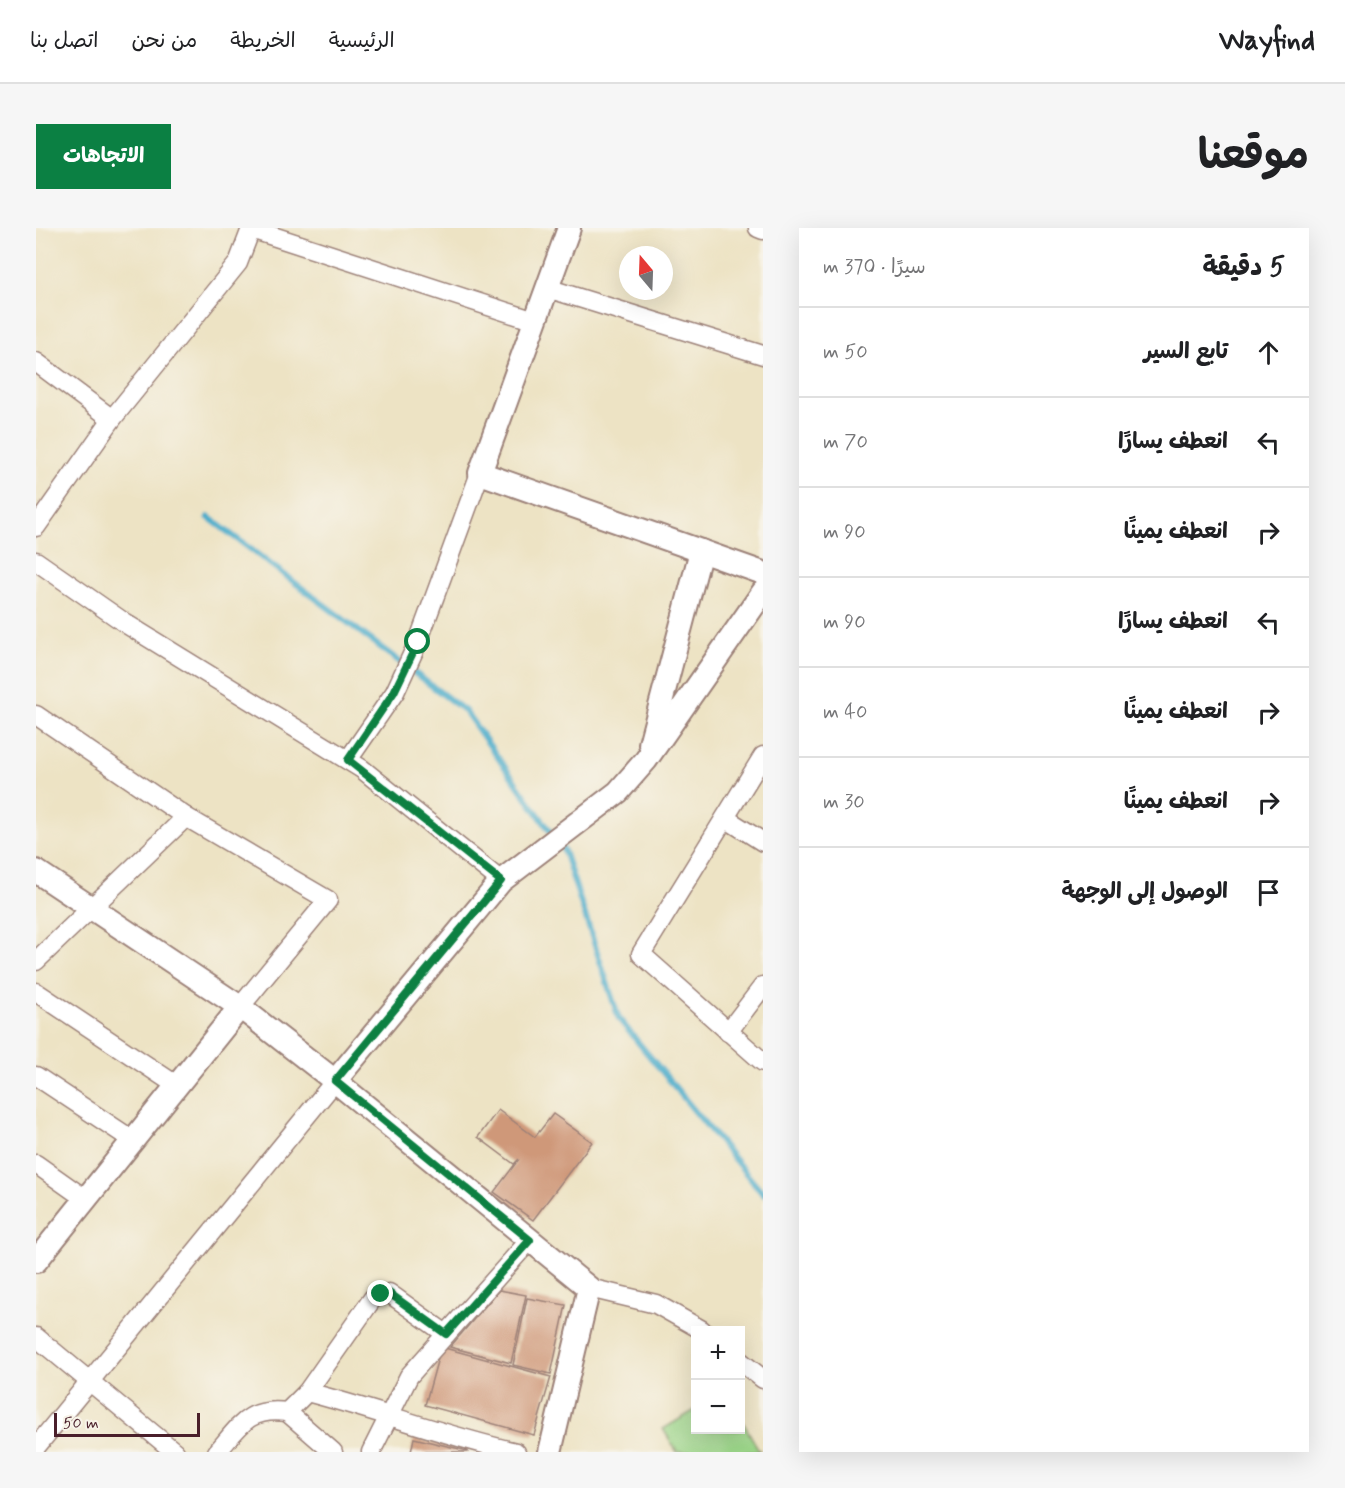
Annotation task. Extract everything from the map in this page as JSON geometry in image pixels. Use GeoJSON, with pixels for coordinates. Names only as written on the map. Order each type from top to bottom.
{"type":"FeatureCollection","features":[{"type":"Feature","properties":{"kind":"street"},"geometry":{"type":"LineString","coordinates":[[348,760],[394,692],[418,642],[569,228]]}},
{"type":"Feature","properties":{"kind":"street"},"geometry":{"type":"LineString","coordinates":[[758,228],[763,230]]}},
{"type":"Feature","properties":{"kind":"street"},"geometry":{"type":"LineString","coordinates":[[36,527],[112,419],[238,263],[251,229],[535,321]]}},
{"type":"Feature","properties":{"kind":"street"},"geometry":{"type":"LineString","coordinates":[[547,288],[763,355]]}},
{"type":"Feature","properties":{"kind":"street"},"geometry":{"type":"LineString","coordinates":[[36,362],[112,419]]}},
{"type":"Feature","properties":{"kind":"street"},"geometry":{"type":"LineString","coordinates":[[480,473],[763,573]]}},
{"type":"Feature","properties":{"kind":"street"},"geometry":{"type":"LineString","coordinates":[[646,760],[701,551]]}},
{"type":"Feature","properties":{"kind":"street"},"geometry":{"type":"LineString","coordinates":[[36,561],[128,625],[348,760],[501,881]]}},
{"type":"Feature","properties":{"kind":"street"},"geometry":{"type":"LineString","coordinates":[[36,1447],[92,1382],[335,1081],[501,881],[618,792],[646,760],[763,595]]}},
{"type":"Feature","properties":{"kind":"street"},"geometry":{"type":"LineString","coordinates":[[36,715],[186,817],[328,900],[131,1139],[36,1261]]}},
{"type":"Feature","properties":{"kind":"street"},"geometry":{"type":"LineString","coordinates":[[763,756],[641,954],[763,1062]]}},
{"type":"Feature","properties":{"kind":"street"},"geometry":{"type":"LineString","coordinates":[[36,961],[186,817]]}},
{"type":"Feature","properties":{"kind":"street"},"geometry":{"type":"LineString","coordinates":[[725,818],[763,842]]}},
{"type":"Feature","properties":{"kind":"street"},"geometry":{"type":"LineString","coordinates":[[36,871],[240,1007],[335,1081],[589,1288],[656,1304],[695,1326]]}},
{"type":"Feature","properties":{"kind":"street"},"geometry":{"type":"LineString","coordinates":[[728,1032],[763,986]]}},
{"type":"Feature","properties":{"kind":"street"},"geometry":{"type":"LineString","coordinates":[[36,992],[176,1085]]}},
{"type":"Feature","properties":{"kind":"street"},"geometry":{"type":"LineString","coordinates":[[36,1076],[131,1139]]}},
{"type":"Feature","properties":{"kind":"street"},"geometry":{"type":"LineString","coordinates":[[36,1164],[84,1198]]}},
{"type":"Feature","properties":{"kind":"street"},"geometry":{"type":"LineString","coordinates":[[371,1452],[409,1376],[530,1240]]}},
{"type":"Feature","properties":{"kind":"street"},"geometry":{"type":"LineString","coordinates":[[550,1452],[589,1288]]}},
{"type":"Feature","properties":{"kind":"street"},"geometry":{"type":"LineString","coordinates":[[286,1412],[307,1392],[373,1298],[381,1294],[389,1293],[446,1334]]}},
{"type":"Feature","properties":{"kind":"street"},"geometry":{"type":"LineString","coordinates":[[36,1337],[175,1452]]}},
{"type":"Feature","properties":{"kind":"street"},"geometry":{"type":"LineString","coordinates":[[745,1364],[763,1378]]}},
{"type":"Feature","properties":{"kind":"street"},"geometry":{"type":"LineString","coordinates":[[307,1392],[465,1441],[516,1452]]}},
{"type":"Feature","properties":{"kind":"street"},"geometry":{"type":"LineString","coordinates":[[217,1452],[245,1421],[265,1409],[286,1412],[333,1452]]}},
{"type":"Feature","properties":{"kind":"green space"},"geometry":{"type":"Polygon","coordinates":[[[691,1412],[691,1434],[745,1434],[745,1426],[760,1452],[677,1452],[663,1429],[691,1412]]]}},
{"type":"Feature","properties":{"kind":"building"},"geometry":{"type":"Polygon","coordinates":[[[498,1110],[535,1137],[553,1114],[592,1142],[533,1220],[494,1192],[519,1159],[514,1164],[478,1137],[498,1110]]]}},
{"type":"Feature","properties":{"kind":"building"},"geometry":{"type":"Polygon","coordinates":[[[499,1290],[526,1295],[511,1363],[450,1347],[499,1290]]]}},
{"type":"Feature","properties":{"kind":"building"},"geometry":{"type":"Polygon","coordinates":[[[527,1298],[566,1305],[551,1374],[513,1365],[527,1298]]]}},
{"type":"Feature","properties":{"kind":"building"},"geometry":{"type":"Polygon","coordinates":[[[441,1347],[551,1377],[534,1435],[425,1405],[441,1347]]]}},
{"type":"Feature","properties":{"kind":"building"},"geometry":{"type":"Polygon","coordinates":[[[414,1438],[468,1451],[468,1452],[411,1452],[414,1438]]]}},
{"type":"Feature","properties":{"kind":"waterway"},"geometry":{"type":"LineString","coordinates":[[208,517],[465,711],[553,835]]}},
{"type":"Feature","properties":{"kind":"waterway"},"geometry":{"type":"LineString","coordinates":[[559,843],[564,851],[619,1019],[763,1194]]}},
{"type":"Feature","properties":{"kind":"route"},"geometry":{"type":"LineString","coordinates":[[381,1294],[389,1293],[446,1334],[530,1240],[335,1081],[501,881],[363,769],[348,760],[394,692],[418,642]]}}]}
